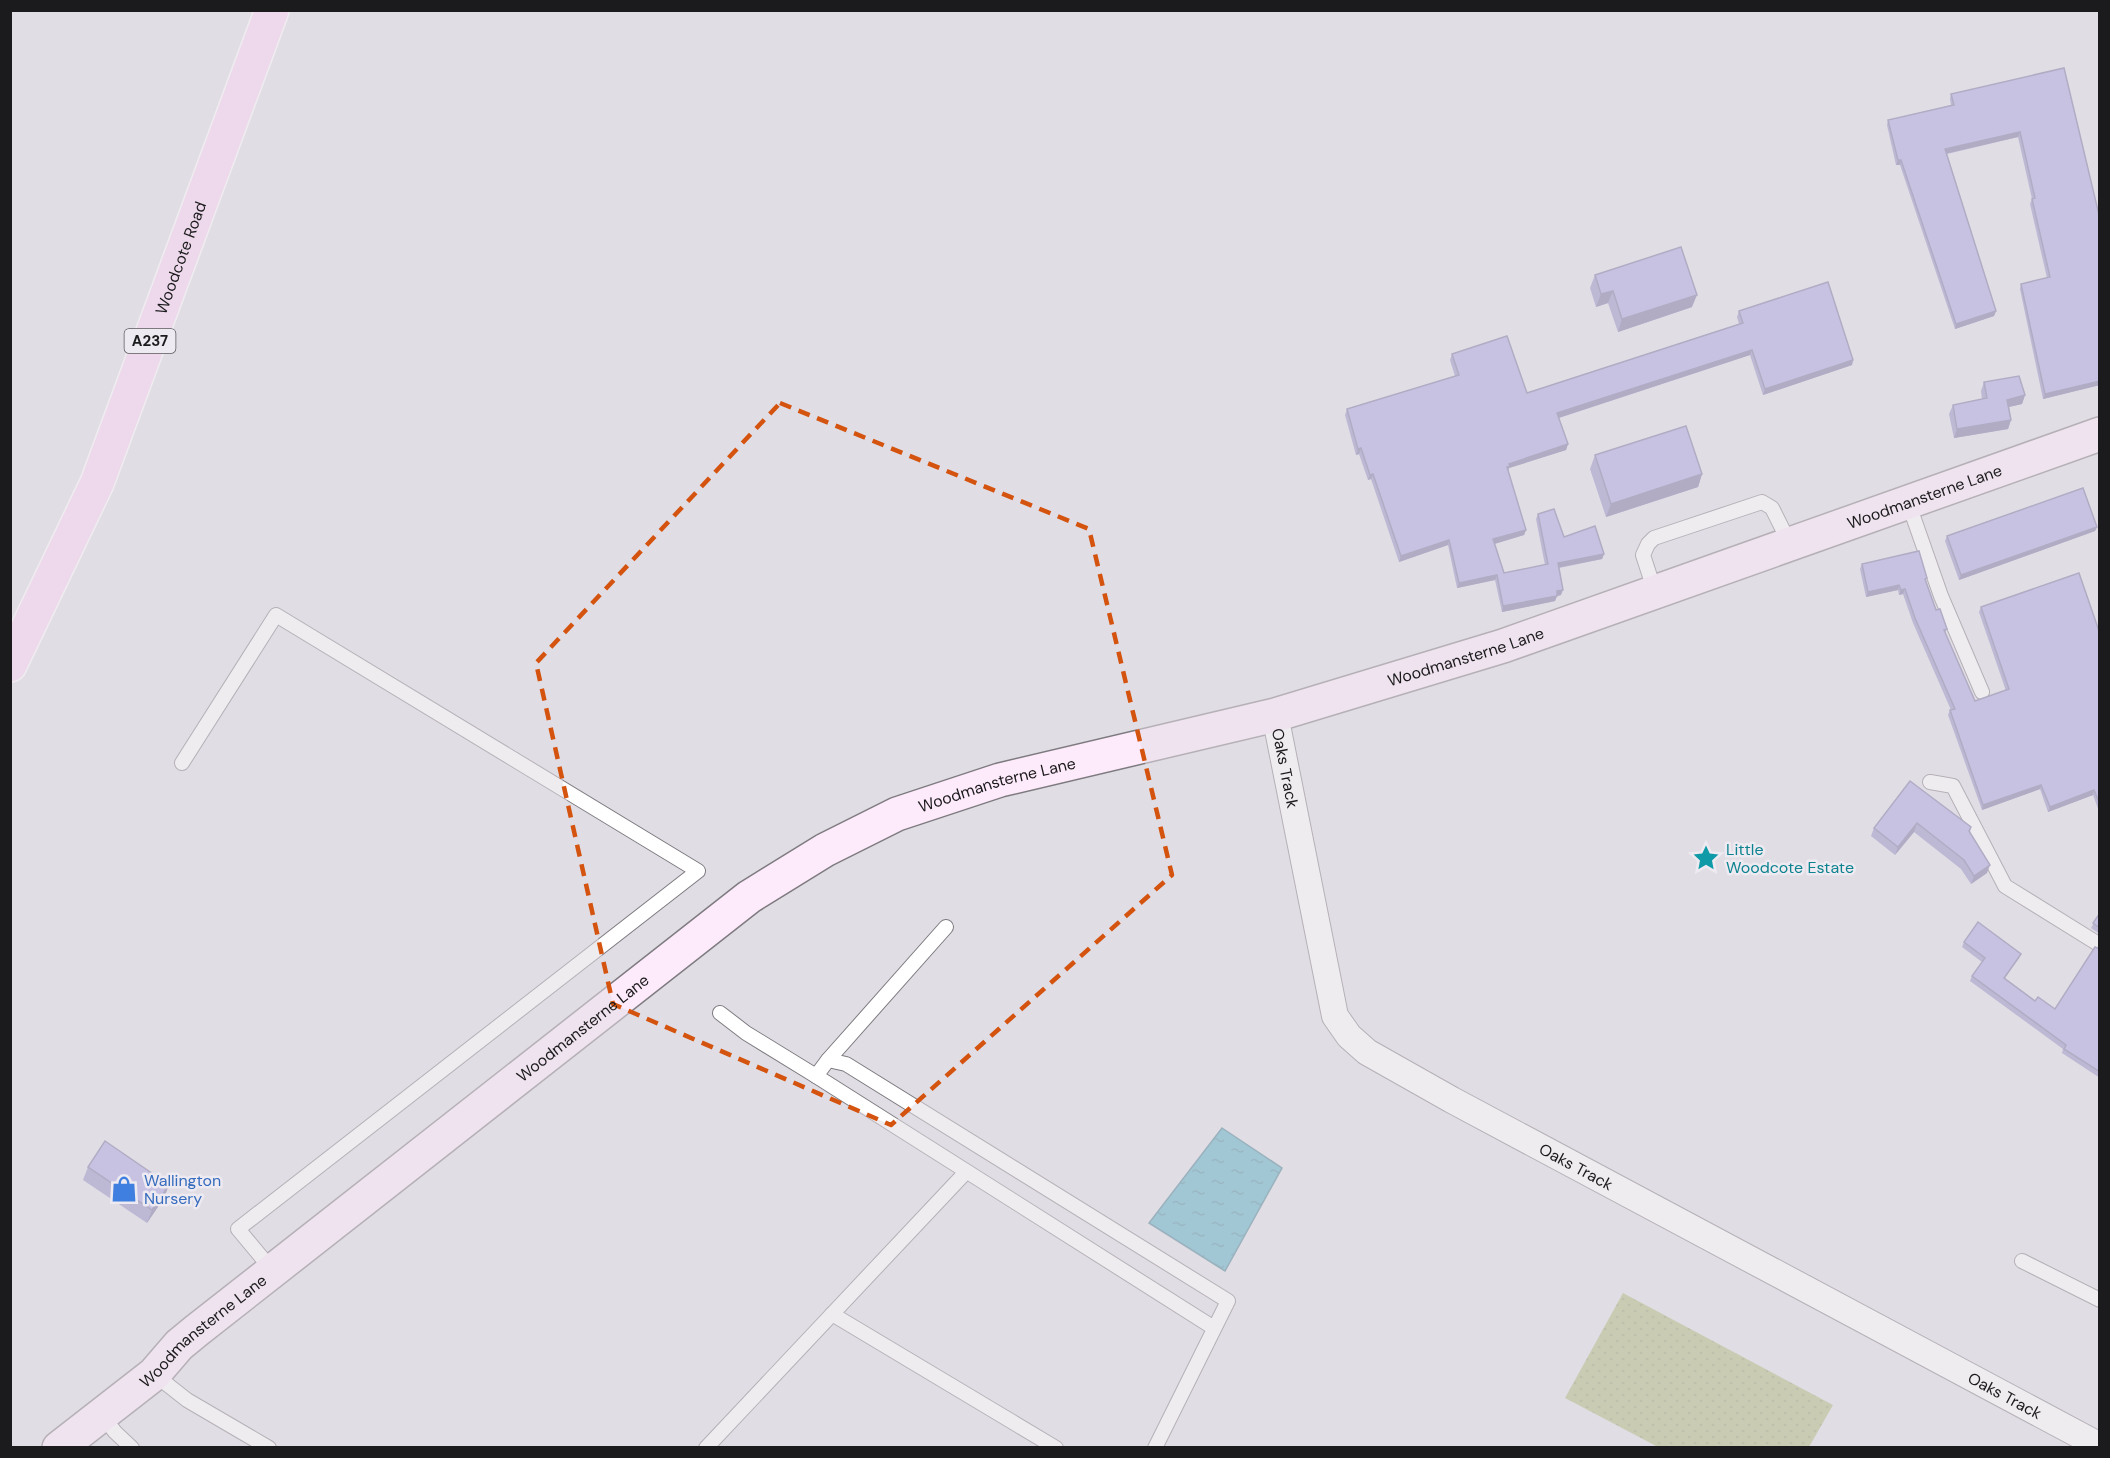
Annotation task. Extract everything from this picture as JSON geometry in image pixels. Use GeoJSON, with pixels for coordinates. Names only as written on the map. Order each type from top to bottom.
{"type":"FeatureCollection","features":[{"type":"Feature","properties":{"kind":"main road","name":"Woodcote Road"},"geometry":{"type":"LineString","coordinates":[[10,665],[97,483],[272,10]]}},
{"type":"Feature","properties":{"kind":"street","name":"Woodmansterne Lane"},"geometry":{"type":"LineString","coordinates":[[59,1448],[154,1374],[179,1345],[749,897],[825,850],[897,814],[999,780],[1275,715],[1503,646],[2100,434]]}},
{"type":"Feature","properties":{"kind":"street","name":"Oaks Track"},"geometry":{"type":"LineString","coordinates":[[1275,715],[1335,1016],[1349,1036],[1367,1052],[1452,1100],[2100,1446]]}},
{"type":"Feature","properties":{"kind":"lane"},"geometry":{"type":"LineString","coordinates":[[1655,592],[1643,555],[1647,544],[1654,538],[1762,502],[1772,508],[1790,544]]}},
{"type":"Feature","properties":{"kind":"lane"},"geometry":{"type":"LineString","coordinates":[[1908,502],[1941,596],[1982,692]]}},
{"type":"Feature","properties":{"kind":"lane"},"geometry":{"type":"LineString","coordinates":[[182,763],[276,615],[698,871],[238,1228],[273,1271]]}},
{"type":"Feature","properties":{"kind":"lane"},"geometry":{"type":"LineString","coordinates":[[1930,782],[1953,786],[2005,886],[2100,945]]}},
{"type":"Feature","properties":{"kind":"lane"},"geometry":{"type":"LineString","coordinates":[[816,1076],[946,927]]}},
{"type":"Feature","properties":{"kind":"lane"},"geometry":{"type":"LineString","coordinates":[[720,1013],[746,1033],[1214,1328]]}},
{"type":"Feature","properties":{"kind":"lane"},"geometry":{"type":"LineString","coordinates":[[828,1060],[846,1064],[1228,1301],[1155,1448]]}},
{"type":"Feature","properties":{"kind":"lane"},"geometry":{"type":"LineString","coordinates":[[706,1448],[966,1172]]}},
{"type":"Feature","properties":{"kind":"lane"},"geometry":{"type":"LineString","coordinates":[[2022,1261],[2100,1300]]}},
{"type":"Feature","properties":{"kind":"lane"},"geometry":{"type":"LineString","coordinates":[[832,1314],[1056,1448]]}},
{"type":"Feature","properties":{"kind":"lane"},"geometry":{"type":"LineString","coordinates":[[154,1374],[187,1400],[269,1448]]}},
{"type":"Feature","properties":{"kind":"lane"},"geometry":{"type":"LineString","coordinates":[[100,1414],[132,1448]]}},
{"type":"Feature","properties":{"kind":"highlighted area"},"geometry":{"type":"Polygon","coordinates":[[[780,403],[1089,529],[1172,875],[891,1125],[613,1004],[536,663],[780,403]]]}},
{"type":"Feature","properties":{"kind":"green space"},"geometry":{"type":"Polygon","coordinates":[[[1623,1293],[1833,1405],[1809,1447],[1658,1447],[1565,1398],[1623,1293]]]}},
{"type":"Feature","properties":{"kind":"water"},"geometry":{"type":"Polygon","coordinates":[[[1222,1128],[1282,1168],[1225,1271],[1149,1223],[1222,1128]]]}},
{"type":"Feature","properties":{"kind":"building"},"geometry":{"type":"Polygon","coordinates":[[[2064,68],[2100,219],[2100,381],[2045,394],[2021,284],[2050,277],[2032,199],[2035,198],[2020,132],[1945,149],[1996,311],[1956,324],[1901,160],[1898,160],[1888,120],[1954,105],[1951,94],[2064,68]]]}},
{"type":"Feature","properties":{"kind":"building"},"geometry":{"type":"Polygon","coordinates":[[[1681,247],[1697,295],[1622,319],[1613,291],[1601,294],[1595,275],[1681,247]]]}},
{"type":"Feature","properties":{"kind":"building"},"geometry":{"type":"Polygon","coordinates":[[[1828,282],[1853,360],[1765,389],[1752,350],[1557,413],[1568,444],[1509,464],[1510,466],[1507,467],[1526,530],[1493,539],[1504,573],[1548,564],[1538,514],[1554,509],[1564,537],[1595,526],[1604,554],[1558,563],[1563,590],[1557,591],[1557,596],[1503,606],[1497,575],[1459,583],[1449,540],[1401,556],[1373,474],[1370,475],[1361,448],[1358,449],[1347,409],[1459,375],[1452,354],[1507,336],[1527,393],[1743,323],[1739,311],[1828,282]]]}},
{"type":"Feature","properties":{"kind":"building"},"geometry":{"type":"Polygon","coordinates":[[[2019,376],[2025,395],[2007,400],[2011,420],[1957,429],[1953,405],[1987,398],[1984,382],[2019,376]]]}},
{"type":"Feature","properties":{"kind":"building"},"geometry":{"type":"Polygon","coordinates":[[[1686,426],[1702,474],[1611,504],[1595,455],[1686,426]]]}},
{"type":"Feature","properties":{"kind":"building"},"geometry":{"type":"Polygon","coordinates":[[[2083,488],[2097,527],[1961,575],[1947,536],[2083,488]]]}},
{"type":"Feature","properties":{"kind":"building"},"geometry":{"type":"Polygon","coordinates":[[[1919,551],[1927,578],[1925,579],[1936,610],[1940,609],[1947,629],[1944,630],[1975,701],[2009,689],[1981,607],[2079,573],[2100,634],[2100,804],[2094,790],[2050,807],[2041,785],[1983,805],[1950,710],[1955,709],[1915,618],[1905,589],[1901,590],[1899,585],[1868,592],[1862,564],[1919,551]]]}},
{"type":"Feature","properties":{"kind":"building"},"geometry":{"type":"Polygon","coordinates":[[[1910,781],[1971,827],[1969,831],[1990,865],[1974,876],[1964,860],[1917,823],[1898,847],[1874,828],[1910,781]]]}},
{"type":"Feature","properties":{"kind":"building"},"geometry":{"type":"Polygon","coordinates":[[[2100,913],[2100,928],[2093,923],[2100,913]]]}},
{"type":"Feature","properties":{"kind":"building"},"geometry":{"type":"Polygon","coordinates":[[[1978,922],[2021,954],[2004,978],[2035,1001],[2038,997],[2055,1009],[2095,947],[2100,949],[2100,1072],[2064,1049],[2066,1045],[1972,976],[1985,958],[1964,942],[1978,922]]]}},
{"type":"Feature","properties":{"kind":"building"},"geometry":{"type":"Polygon","coordinates":[[[105,1141],[169,1185],[152,1210],[88,1167],[105,1141]]]}},
{"type":"Feature","properties":{"kind":"place","name":"Little Woodcote Estate"},"geometry":{"type":"Point","coordinates":[1706,858]}},
{"type":"Feature","properties":{"kind":"place","name":"Wallington Nursery"},"geometry":{"type":"Point","coordinates":[124,1189]}}]}
